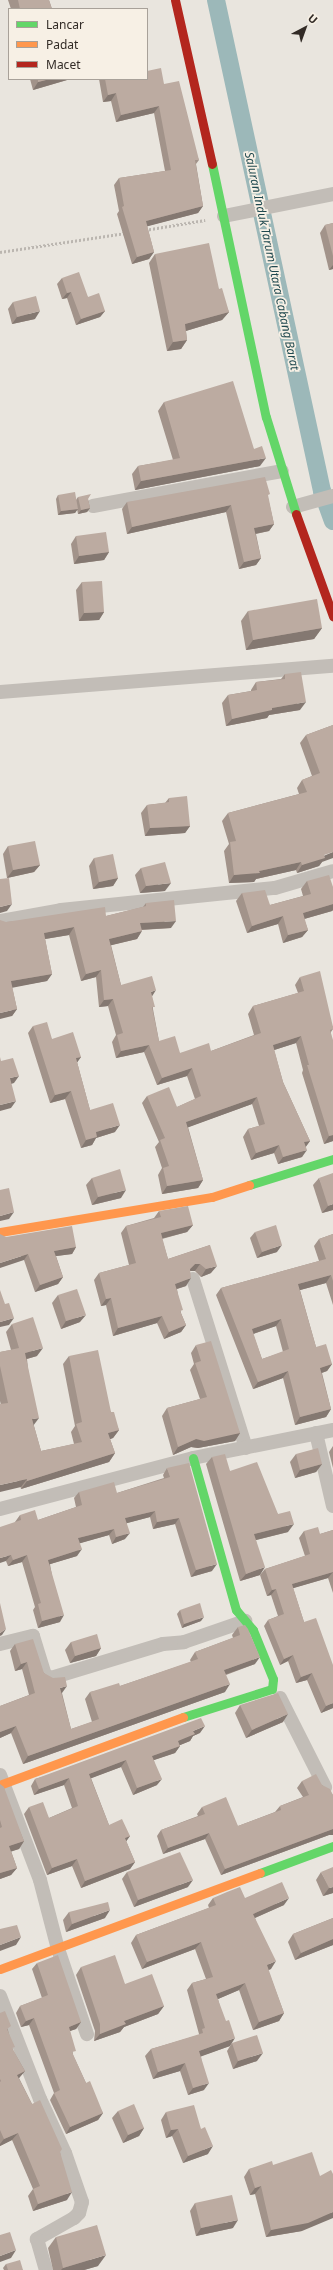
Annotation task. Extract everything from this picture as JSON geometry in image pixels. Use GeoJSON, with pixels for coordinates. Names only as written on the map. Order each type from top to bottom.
{"type":"FeatureCollection","features":[{"type":"Feature","properties":{"kind":"street"},"geometry":{"type":"LineString","coordinates":[[175,0],[224,216],[266,417],[293,507],[333,616]]}},
{"type":"Feature","properties":{"kind":"street"},"geometry":{"type":"LineString","coordinates":[[224,216],[333,194]]}},
{"type":"Feature","properties":{"kind":"street"},"geometry":{"type":"LineString","coordinates":[[93,506],[282,471]]}},
{"type":"Feature","properties":{"kind":"street"},"geometry":{"type":"LineString","coordinates":[[293,507],[333,496]]}},
{"type":"Feature","properties":{"kind":"street"},"geometry":{"type":"LineString","coordinates":[[0,692],[333,666]]}},
{"type":"Feature","properties":{"kind":"street"},"geometry":{"type":"LineString","coordinates":[[0,921],[61,910],[275,888],[333,871]]}},
{"type":"Feature","properties":{"kind":"street"},"geometry":{"type":"LineString","coordinates":[[0,1232],[212,1197],[333,1159]]}},
{"type":"Feature","properties":{"kind":"street"},"geometry":{"type":"LineString","coordinates":[[193,1279],[246,1448]]}},
{"type":"Feature","properties":{"kind":"street"},"geometry":{"type":"LineString","coordinates":[[0,1509],[193,1458],[333,1430]]}},
{"type":"Feature","properties":{"kind":"street"},"geometry":{"type":"LineString","coordinates":[[316,1433],[333,1506]]}},
{"type":"Feature","properties":{"kind":"street"},"geometry":{"type":"LineString","coordinates":[[193,1458],[212,1532],[236,1610],[253,1630],[273,1679],[274,1685],[325,1787]]}},
{"type":"Feature","properties":{"kind":"street"},"geometry":{"type":"LineString","coordinates":[[0,1644],[32,1636],[45,1675],[51,1678],[158,1645],[184,1642],[245,1621]]}},
{"type":"Feature","properties":{"kind":"street"},"geometry":{"type":"LineString","coordinates":[[87,2034],[58,1949],[40,1880],[1,1779],[191,1714],[268,1692],[274,1685]]}},
{"type":"Feature","properties":{"kind":"street"},"geometry":{"type":"LineString","coordinates":[[0,1969],[58,1949],[333,1846]]}},
{"type":"Feature","properties":{"kind":"street"},"geometry":{"type":"LineString","coordinates":[[0,1996],[40,2099],[65,2153],[82,2202],[80,2213],[74,2218],[37,2239],[46,2270]]}},
{"type":"Feature","properties":{"kind":"path"},"geometry":{"type":"LineString","coordinates":[[140,231],[224,216]]}},
{"type":"Feature","properties":{"kind":"path"},"geometry":{"type":"LineString","coordinates":[[0,252],[132,232]]}},
{"type":"Feature","properties":{"kind":"building"},"geometry":{"type":"Polygon","coordinates":[[[18,0],[49,0],[52,8],[20,8],[18,0]]]}},
{"type":"Feature","properties":{"kind":"building"},"geometry":{"type":"Polygon","coordinates":[[[161,68],[164,84],[179,81],[199,160],[195,160],[203,206],[146,221],[154,252],[137,257],[122,207],[124,206],[119,178],[171,170],[159,106],[121,115],[116,93],[108,95],[105,80],[148,80],[148,71],[161,68]]]}},
{"type":"Feature","properties":{"kind":"building"},"geometry":{"type":"Polygon","coordinates":[[[333,223],[333,256],[325,225],[333,223]]]}},
{"type":"Feature","properties":{"kind":"building"},"geometry":{"type":"Polygon","coordinates":[[[209,243],[219,289],[222,288],[229,312],[185,324],[187,340],[173,342],[155,254],[209,243]]]}},
{"type":"Feature","properties":{"kind":"building"},"geometry":{"type":"Polygon","coordinates":[[[79,272],[88,297],[99,293],[105,311],[81,319],[71,292],[67,293],[62,278],[79,272]]]}},
{"type":"Feature","properties":{"kind":"building"},"geometry":{"type":"Polygon","coordinates":[[[36,296],[40,311],[17,317],[13,302],[36,296]]]}},
{"type":"Feature","properties":{"kind":"building"},"geometry":{"type":"Polygon","coordinates":[[[233,381],[254,449],[262,446],[266,458],[141,481],[138,466],[180,458],[164,402],[233,381]]]}},
{"type":"Feature","properties":{"kind":"building"},"geometry":{"type":"Polygon","coordinates":[[[265,477],[270,494],[268,495],[274,524],[254,528],[261,558],[244,562],[231,505],[132,527],[127,502],[265,477]]]}},
{"type":"Feature","properties":{"kind":"building"},"geometry":{"type":"Polygon","coordinates":[[[75,492],[78,509],[61,511],[58,495],[75,492]]]}},
{"type":"Feature","properties":{"kind":"building"},"geometry":{"type":"Polygon","coordinates":[[[91,494],[88,499],[90,508],[81,510],[78,497],[91,494]]]}},
{"type":"Feature","properties":{"kind":"building"},"geometry":{"type":"Polygon","coordinates":[[[106,532],[109,552],[79,556],[76,536],[106,532]]]}},
{"type":"Feature","properties":{"kind":"building"},"geometry":{"type":"Polygon","coordinates":[[[102,581],[104,612],[84,613],[82,582],[102,581]]]}},
{"type":"Feature","properties":{"kind":"building"},"geometry":{"type":"Polygon","coordinates":[[[317,599],[322,628],[253,640],[248,611],[317,599]]]}},
{"type":"Feature","properties":{"kind":"building"},"geometry":{"type":"Polygon","coordinates":[[[301,672],[306,702],[272,708],[272,710],[232,719],[228,695],[257,690],[256,682],[285,679],[285,674],[301,672]]]}},
{"type":"Feature","properties":{"kind":"building"},"geometry":{"type":"Polygon","coordinates":[[[333,725],[333,852],[324,855],[325,858],[302,865],[301,862],[259,871],[260,873],[234,875],[230,842],[236,841],[228,813],[307,792],[302,780],[320,773],[306,735],[333,725]]]}},
{"type":"Feature","properties":{"kind":"building"},"geometry":{"type":"Polygon","coordinates":[[[187,796],[190,826],[150,828],[147,805],[169,802],[169,798],[187,796]]]}},
{"type":"Feature","properties":{"kind":"building"},"geometry":{"type":"Polygon","coordinates":[[[35,841],[40,865],[13,870],[8,846],[35,841]]]}},
{"type":"Feature","properties":{"kind":"building"},"geometry":{"type":"Polygon","coordinates":[[[113,854],[118,878],[99,882],[94,858],[113,854]]]}},
{"type":"Feature","properties":{"kind":"building"},"geometry":{"type":"Polygon","coordinates":[[[165,862],[171,883],[146,886],[141,868],[165,862]]]}},
{"type":"Feature","properties":{"kind":"building"},"geometry":{"type":"Polygon","coordinates":[[[329,875],[333,887],[333,904],[303,913],[308,930],[288,935],[283,916],[252,926],[242,893],[265,890],[270,905],[311,894],[307,881],[329,875]]]}},
{"type":"Feature","properties":{"kind":"building"},"geometry":{"type":"Polygon","coordinates":[[[9,878],[12,904],[0,907],[0,879],[9,878]]]}},
{"type":"Feature","properties":{"kind":"building"},"geometry":{"type":"Polygon","coordinates":[[[174,900],[176,921],[140,923],[142,931],[109,939],[121,985],[152,976],[156,990],[151,992],[155,1007],[152,1007],[159,1041],[175,1036],[180,1053],[209,1043],[211,1051],[261,1033],[253,1006],[304,991],[300,977],[320,971],[333,1027],[333,1029],[330,1030],[333,1040],[333,1135],[329,1136],[307,1065],[309,1065],[301,1036],[273,1045],[283,1082],[310,1141],[304,1142],[307,1150],[283,1157],[279,1145],[256,1153],[248,1129],[265,1124],[257,1097],[186,1122],[203,1180],[167,1186],[163,1168],[169,1166],[160,1140],[165,1138],[147,1096],[169,1087],[177,1107],[201,1096],[192,1068],[162,1078],[149,1045],[121,1051],[117,1035],[123,1033],[113,999],[104,1000],[101,970],[86,974],[74,927],[44,933],[52,974],[11,981],[17,1009],[0,1013],[0,920],[6,922],[105,907],[106,916],[146,906],[146,903],[174,900]]]}},
{"type":"Feature","properties":{"kind":"building"},"geometry":{"type":"Polygon","coordinates":[[[47,1022],[52,1039],[73,1032],[81,1057],[76,1058],[90,1110],[113,1103],[120,1125],[96,1132],[97,1137],[86,1140],[71,1091],[55,1095],[33,1026],[47,1022]]]}},
{"type":"Feature","properties":{"kind":"building"},"geometry":{"type":"Polygon","coordinates":[[[0,1057],[1,1061],[13,1058],[19,1076],[10,1078],[16,1101],[0,1105],[0,1057]]]}},
{"type":"Feature","properties":{"kind":"building"},"geometry":{"type":"Polygon","coordinates":[[[120,1169],[126,1190],[98,1197],[92,1178],[120,1169]]]}},
{"type":"Feature","properties":{"kind":"building"},"geometry":{"type":"Polygon","coordinates":[[[333,1173],[333,1204],[328,1206],[319,1178],[333,1173]]]}},
{"type":"Feature","properties":{"kind":"building"},"geometry":{"type":"Polygon","coordinates":[[[9,1188],[14,1212],[0,1216],[0,1190],[9,1188]]]}},
{"type":"Feature","properties":{"kind":"building"},"geometry":{"type":"Polygon","coordinates":[[[188,1206],[193,1225],[161,1233],[168,1259],[210,1245],[217,1266],[206,1269],[200,1264],[195,1264],[190,1269],[191,1278],[175,1284],[183,1310],[180,1311],[186,1325],[169,1332],[162,1316],[118,1328],[111,1298],[106,1299],[99,1273],[136,1263],[126,1226],[161,1217],[159,1211],[188,1206]]]}},
{"type":"Feature","properties":{"kind":"building"},"geometry":{"type":"Polygon","coordinates":[[[276,1225],[282,1245],[262,1252],[255,1232],[276,1225]]]}},
{"type":"Feature","properties":{"kind":"building"},"geometry":{"type":"Polygon","coordinates":[[[72,1226],[76,1247],[54,1251],[63,1277],[40,1285],[28,1254],[0,1263],[0,1234],[6,1237],[72,1226]]]}},
{"type":"Feature","properties":{"kind":"building"},"geometry":{"type":"Polygon","coordinates":[[[333,1234],[333,1281],[331,1275],[298,1284],[316,1347],[326,1344],[332,1364],[320,1368],[331,1409],[300,1417],[288,1371],[258,1382],[221,1288],[326,1259],[319,1239],[333,1234]],[[281,1319],[252,1329],[262,1359],[289,1349],[281,1319]]]}},
{"type":"Feature","properties":{"kind":"building"},"geometry":{"type":"Polygon","coordinates":[[[77,1289],[86,1315],[66,1321],[58,1295],[77,1289]]]}},
{"type":"Feature","properties":{"kind":"building"},"geometry":{"type":"Polygon","coordinates":[[[0,1290],[5,1304],[9,1303],[14,1318],[0,1322],[0,1290]]]}},
{"type":"Feature","properties":{"kind":"building"},"geometry":{"type":"Polygon","coordinates":[[[33,1317],[43,1348],[25,1353],[39,1418],[32,1419],[41,1451],[82,1442],[76,1424],[82,1422],[69,1356],[98,1350],[111,1412],[114,1412],[119,1430],[108,1433],[115,1453],[27,1481],[27,1479],[0,1485],[0,1404],[8,1403],[0,1366],[0,1352],[19,1348],[12,1324],[33,1317]]]}},
{"type":"Feature","properties":{"kind":"building"},"geometry":{"type":"Polygon","coordinates":[[[211,1341],[240,1433],[204,1441],[196,1439],[178,1447],[167,1408],[207,1397],[195,1363],[201,1361],[196,1345],[211,1341]]]}},
{"type":"Feature","properties":{"kind":"building"},"geometry":{"type":"Polygon","coordinates":[[[318,1448],[322,1464],[300,1470],[296,1454],[318,1448]]]}},
{"type":"Feature","properties":{"kind":"building"},"geometry":{"type":"Polygon","coordinates":[[[225,1454],[230,1471],[257,1462],[278,1514],[290,1511],[294,1524],[254,1534],[265,1567],[246,1574],[212,1457],[225,1454]]]}},
{"type":"Feature","properties":{"kind":"building"},"geometry":{"type":"Polygon","coordinates":[[[189,1463],[217,1564],[196,1570],[179,1518],[157,1522],[155,1511],[125,1518],[130,1533],[116,1537],[114,1529],[78,1538],[82,1549],[48,1560],[64,1615],[42,1621],[38,1604],[41,1603],[27,1555],[13,1560],[11,1555],[0,1558],[0,1527],[21,1520],[20,1515],[35,1510],[38,1520],[82,1505],[79,1492],[114,1482],[117,1493],[170,1477],[167,1468],[189,1463]]]}},
{"type":"Feature","properties":{"kind":"building"},"geometry":{"type":"Polygon","coordinates":[[[318,1527],[320,1534],[333,1530],[333,1572],[292,1584],[304,1622],[316,1618],[333,1665],[333,1703],[326,1706],[312,1673],[301,1677],[293,1655],[284,1659],[268,1620],[284,1614],[276,1589],[272,1590],[265,1569],[310,1554],[304,1531],[318,1527]]]}},
{"type":"Feature","properties":{"kind":"building"},"geometry":{"type":"Polygon","coordinates":[[[0,1603],[6,1629],[0,1633],[0,1603]]]}},
{"type":"Feature","properties":{"kind":"building"},"geometry":{"type":"Polygon","coordinates":[[[200,1603],[204,1617],[184,1624],[180,1610],[200,1603]]]}},
{"type":"Feature","properties":{"kind":"building"},"geometry":{"type":"Polygon","coordinates":[[[245,1625],[260,1657],[224,1670],[230,1684],[28,1756],[16,1726],[0,1732],[0,1706],[35,1693],[27,1662],[21,1664],[15,1644],[33,1639],[44,1673],[53,1678],[65,1677],[67,1686],[60,1688],[71,1729],[99,1719],[90,1692],[119,1683],[120,1686],[198,1659],[195,1652],[240,1635],[238,1627],[245,1625]]]}},
{"type":"Feature","properties":{"kind":"building"},"geometry":{"type":"Polygon","coordinates":[[[97,1634],[101,1648],[75,1656],[71,1642],[97,1634]]]}},
{"type":"Feature","properties":{"kind":"building"},"geometry":{"type":"Polygon","coordinates":[[[278,1693],[288,1714],[252,1730],[240,1705],[278,1693]]]}},
{"type":"Feature","properties":{"kind":"building"},"geometry":{"type":"Polygon","coordinates":[[[201,1718],[205,1726],[193,1731],[195,1734],[178,1741],[180,1746],[152,1756],[162,1779],[137,1788],[126,1760],[89,1774],[109,1825],[122,1819],[130,1836],[125,1838],[135,1862],[85,1881],[77,1859],[52,1868],[29,1807],[43,1802],[49,1818],[78,1806],[69,1778],[39,1789],[35,1779],[201,1718]]]}},
{"type":"Feature","properties":{"kind":"building"},"geometry":{"type":"Polygon","coordinates":[[[316,1774],[322,1785],[330,1789],[333,1795],[333,1829],[225,1869],[209,1833],[168,1848],[161,1830],[205,1814],[202,1807],[226,1797],[238,1826],[281,1810],[280,1806],[309,1795],[302,1781],[316,1774]]]}},
{"type":"Feature","properties":{"kind":"building"},"geometry":{"type":"Polygon","coordinates":[[[0,1784],[4,1787],[24,1841],[9,1846],[17,1868],[0,1873],[0,1828],[2,1827],[0,1820],[0,1784]]]}},
{"type":"Feature","properties":{"kind":"building"},"geometry":{"type":"Polygon","coordinates":[[[180,1852],[193,1880],[138,1900],[127,1872],[180,1852]]]}},
{"type":"Feature","properties":{"kind":"building"},"geometry":{"type":"Polygon","coordinates":[[[333,1867],[333,1887],[329,1888],[321,1872],[333,1867]]]}},
{"type":"Feature","properties":{"kind":"building"},"geometry":{"type":"Polygon","coordinates":[[[282,1882],[289,1898],[253,1914],[276,1961],[267,1965],[284,2013],[259,2022],[245,1983],[216,1994],[226,2021],[229,2020],[235,2038],[199,2051],[209,2083],[193,2088],[185,2063],[158,2072],[151,2049],[203,2033],[202,2029],[205,2028],[192,1983],[213,1977],[201,1942],[147,1962],[136,1935],[216,1905],[213,1898],[240,1887],[245,1898],[282,1882]]]}},
{"type":"Feature","properties":{"kind":"building"},"geometry":{"type":"Polygon","coordinates":[[[108,1902],[110,1910],[72,1924],[69,1912],[108,1902]]]}},
{"type":"Feature","properties":{"kind":"building"},"geometry":{"type":"Polygon","coordinates":[[[333,1918],[333,1939],[301,1953],[293,1934],[333,1918]]]}},
{"type":"Feature","properties":{"kind":"building"},"geometry":{"type":"Polygon","coordinates":[[[17,1925],[21,1937],[0,1945],[0,1929],[17,1925]]]}},
{"type":"Feature","properties":{"kind":"building"},"geometry":{"type":"Polygon","coordinates":[[[58,1955],[81,2022],[69,2027],[76,2051],[72,2052],[86,2083],[90,2081],[103,2113],[70,2127],[54,2093],[60,2090],[34,2018],[26,2021],[20,2006],[48,1995],[37,1963],[58,1955]]]}},
{"type":"Feature","properties":{"kind":"building"},"geometry":{"type":"Polygon","coordinates":[[[115,1955],[125,1984],[152,1974],[164,2006],[124,2021],[126,2024],[100,2034],[100,2024],[81,1967],[115,1955]]]}},
{"type":"Feature","properties":{"kind":"building"},"geometry":{"type":"Polygon","coordinates":[[[5,2011],[11,2026],[7,2029],[15,2047],[12,2048],[25,2071],[17,2075],[32,2104],[40,2100],[62,2149],[60,2152],[72,2192],[38,2204],[33,2189],[40,2186],[18,2133],[4,2139],[0,2130],[0,2013],[5,2011]]]}},
{"type":"Feature","properties":{"kind":"building"},"geometry":{"type":"Polygon","coordinates":[[[257,2035],[263,2053],[238,2061],[232,2043],[257,2035]]]}},
{"type":"Feature","properties":{"kind":"building"},"geometry":{"type":"Polygon","coordinates":[[[134,2104],[144,2128],[128,2135],[118,2111],[134,2104]]]}},
{"type":"Feature","properties":{"kind":"building"},"geometry":{"type":"Polygon","coordinates":[[[194,2105],[201,2129],[205,2127],[213,2146],[188,2156],[178,2129],[171,2130],[166,2112],[194,2105]]]}},
{"type":"Feature","properties":{"kind":"building"},"geometry":{"type":"Polygon","coordinates":[[[312,2152],[320,2176],[331,2170],[333,2174],[333,2212],[308,2223],[271,2230],[261,2186],[255,2188],[249,2169],[272,2161],[273,2165],[312,2152]]]}},
{"type":"Feature","properties":{"kind":"building"},"geometry":{"type":"Polygon","coordinates":[[[232,2195],[238,2220],[201,2228],[195,2203],[232,2195]]]}},
{"type":"Feature","properties":{"kind":"building"},"geometry":{"type":"Polygon","coordinates":[[[97,2225],[106,2255],[63,2268],[56,2237],[97,2225]]]}},
{"type":"Feature","properties":{"kind":"building"},"geometry":{"type":"Polygon","coordinates":[[[10,2232],[16,2250],[0,2256],[0,2235],[10,2232]]]}},
{"type":"Feature","properties":{"kind":"building"},"geometry":{"type":"Polygon","coordinates":[[[20,2260],[23,2270],[8,2270],[6,2264],[20,2260]]]}},
{"type":"Feature","properties":{"kind":"waterway","name":"Saluran Induk Tarum Utara Cabang Barat"},"geometry":{"type":"LineString","coordinates":[[216,0],[322,491],[333,521]]}},
{"type":"Feature","properties":{"kind":"traffic: fast"},"geometry":{"type":"LineString","coordinates":[[212,164],[266,417],[296,514]]}},
{"type":"Feature","properties":{"kind":"traffic: fast"},"geometry":{"type":"LineString","coordinates":[[249,1185],[333,1159]]}},
{"type":"Feature","properties":{"kind":"traffic: fast"},"geometry":{"type":"LineString","coordinates":[[183,1717],[272,1689],[273,1679],[253,1630],[236,1610],[193,1458]]}},
{"type":"Feature","properties":{"kind":"traffic: fast"},"geometry":{"type":"LineString","coordinates":[[260,1873],[333,1846]]}},
{"type":"Feature","properties":{"kind":"traffic: slow"},"geometry":{"type":"LineString","coordinates":[[0,1232],[212,1197],[249,1185]]}},
{"type":"Feature","properties":{"kind":"traffic: slow"},"geometry":{"type":"LineString","coordinates":[[2,1784],[183,1717]]}},
{"type":"Feature","properties":{"kind":"traffic: slow"},"geometry":{"type":"LineString","coordinates":[[0,1969],[260,1873]]}},
{"type":"Feature","properties":{"kind":"traffic: jam"},"geometry":{"type":"LineString","coordinates":[[175,0],[212,164]]}},
{"type":"Feature","properties":{"kind":"traffic: jam"},"geometry":{"type":"LineString","coordinates":[[296,514],[333,616]]}}]}
